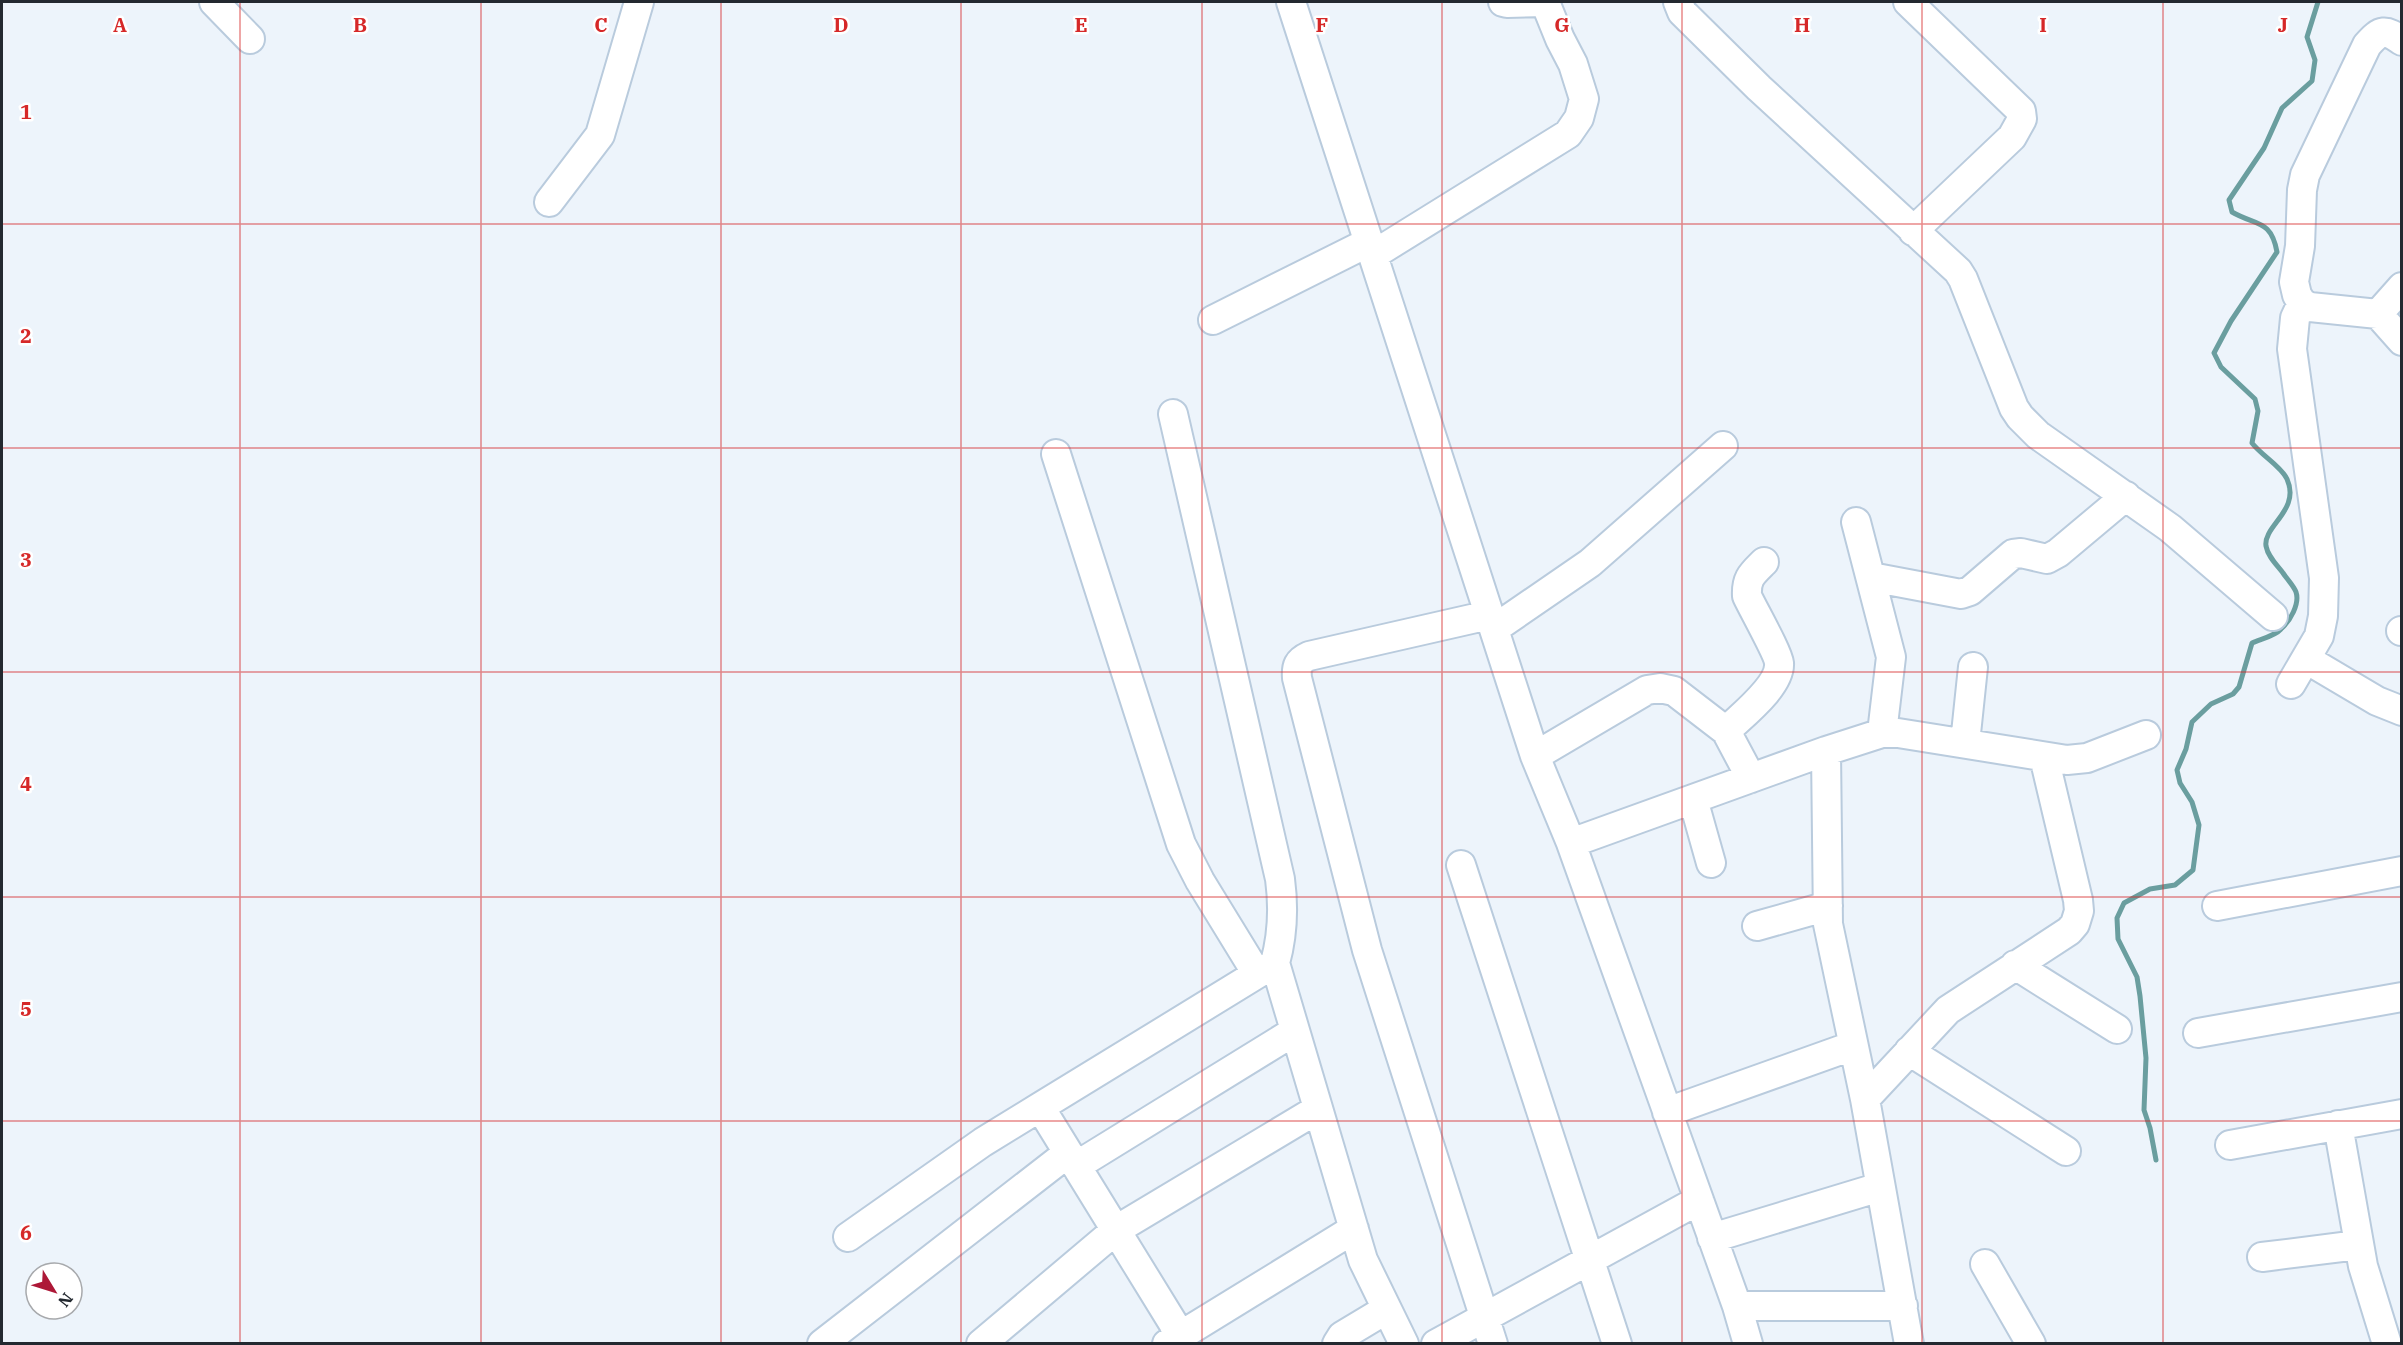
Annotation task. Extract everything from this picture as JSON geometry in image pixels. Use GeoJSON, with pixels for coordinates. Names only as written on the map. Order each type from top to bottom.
{"type":"FeatureCollection","features":[{"type":"Feature","properties":{"kind":"street"},"geometry":{"type":"LineString","coordinates":[[214,2],[250,39]]}},
{"type":"Feature","properties":{"kind":"street"},"geometry":{"type":"LineString","coordinates":[[549,202],[600,135],[639,2]]}},
{"type":"Feature","properties":{"kind":"street"},"geometry":{"type":"LineString","coordinates":[[1291,2],[1535,756],[1571,843],[1737,1306],[1748,1344]]}},
{"type":"Feature","properties":{"kind":"street"},"geometry":{"type":"LineString","coordinates":[[1213,320],[1371,248],[1396,242],[1568,134],[1579,118],[1584,99],[1573,64],[1545,2],[1503,2]]}},
{"type":"Feature","properties":{"kind":"street"},"geometry":{"type":"LineString","coordinates":[[1678,2],[1682,12],[1759,88],[1958,271],[1964,279],[2014,408],[2020,417],[2038,435],[2170,528],[2273,616]]}},
{"type":"Feature","properties":{"kind":"street"},"geometry":{"type":"LineString","coordinates":[[1908,2],[2021,111],[2022,119],[2012,137],[1913,231]]}},
{"type":"Feature","properties":{"kind":"street"},"geometry":{"type":"LineString","coordinates":[[2402,41],[2389,32],[2381,32],[2367,45],[2310,161],[2302,190],[2300,246],[2294,282],[2297,295],[2302,303],[2310,307],[2378,314],[2402,341]]}},
{"type":"Feature","properties":{"kind":"street"},"geometry":{"type":"LineString","coordinates":[[2378,314],[2402,287]]}},
{"type":"Feature","properties":{"kind":"street"},"geometry":{"type":"LineString","coordinates":[[2291,684],[2319,636],[2325,595],[2292,349],[2295,318],[2302,303]]}},
{"type":"Feature","properties":{"kind":"street"},"geometry":{"type":"LineString","coordinates":[[848,1237],[983,1142],[1266,968],[1282,938],[1283,908],[1280,879],[1173,414]]}},
{"type":"Feature","properties":{"kind":"street"},"geometry":{"type":"LineString","coordinates":[[1488,1330],[1367,950],[1296,668],[1300,660],[1309,656],[1492,622],[1590,563],[1723,446]]}},
{"type":"Feature","properties":{"kind":"street"},"geometry":{"type":"LineString","coordinates":[[1056,454],[1181,844],[1200,880],[1266,968],[1295,1031],[1363,1260],[1404,1344]]}},
{"type":"Feature","properties":{"kind":"street"},"geometry":{"type":"LineString","coordinates":[[1871,577],[1961,594],[1970,591],[2013,554],[2021,553],[2047,559],[2058,553],[2126,496]]}},
{"type":"Feature","properties":{"kind":"street"},"geometry":{"type":"LineString","coordinates":[[1856,522],[1891,657],[1882,733]]}},
{"type":"Feature","properties":{"kind":"street"},"geometry":{"type":"LineString","coordinates":[[1726,731],[1777,677],[1779,662],[1747,596],[1746,585],[1750,576],[1764,562]]}},
{"type":"Feature","properties":{"kind":"street"},"geometry":{"type":"LineString","coordinates":[[2306,660],[2377,701],[2402,711]]}},
{"type":"Feature","properties":{"kind":"street"},"geometry":{"type":"LineString","coordinates":[[1965,743],[1973,667]]}},
{"type":"Feature","properties":{"kind":"street"},"geometry":{"type":"LineString","coordinates":[[1535,756],[1647,690],[1660,688],[1674,691],[1726,731],[1751,778]]}},
{"type":"Feature","properties":{"kind":"street"},"geometry":{"type":"LineString","coordinates":[[1571,843],[1882,733],[1911,733],[2067,760],[2087,758],[2146,735]]}},
{"type":"Feature","properties":{"kind":"street"},"geometry":{"type":"LineString","coordinates":[[1826,751],[1828,924],[1865,1099],[1909,1344]]}},
{"type":"Feature","properties":{"kind":"street"},"geometry":{"type":"LineString","coordinates":[[1865,1099],[1948,1010],[2069,931],[2075,924],[2079,911],[2078,900],[2044,757]]}},
{"type":"Feature","properties":{"kind":"street"},"geometry":{"type":"LineString","coordinates":[[1693,799],[1711,863]]}},
{"type":"Feature","properties":{"kind":"street"},"geometry":{"type":"LineString","coordinates":[[1461,865],[1591,1258],[1617,1344]]}},
{"type":"Feature","properties":{"kind":"street"},"geometry":{"type":"LineString","coordinates":[[2217,906],[2402,872]]}},
{"type":"Feature","properties":{"kind":"street"},"geometry":{"type":"LineString","coordinates":[[1757,926],[1828,906]]}},
{"type":"Feature","properties":{"kind":"street"},"geometry":{"type":"LineString","coordinates":[[2015,965],[2117,1029]]}},
{"type":"Feature","properties":{"kind":"street"},"geometry":{"type":"LineString","coordinates":[[2198,1033],[2402,997]]}},
{"type":"Feature","properties":{"kind":"street"},"geometry":{"type":"LineString","coordinates":[[822,1344],[1072,1159],[1295,1031]]}},
{"type":"Feature","properties":{"kind":"street"},"geometry":{"type":"LineString","coordinates":[[1667,1112],[1852,1046]]}},
{"type":"Feature","properties":{"kind":"street"},"geometry":{"type":"LineString","coordinates":[[1909,1051],[2066,1151]]}},
{"type":"Feature","properties":{"kind":"street"},"geometry":{"type":"LineString","coordinates":[[1040,1107],[1173,1323],[1176,1341],[1354,1229]]}},
{"type":"Feature","properties":{"kind":"street"},"geometry":{"type":"LineString","coordinates":[[981,1344],[1116,1230],[1318,1109]]}},
{"type":"Feature","properties":{"kind":"street"},"geometry":{"type":"LineString","coordinates":[[2230,1145],[2402,1114]]}},
{"type":"Feature","properties":{"kind":"street"},"geometry":{"type":"LineString","coordinates":[[2338,1125],[2358,1245],[2388,1344]]}},
{"type":"Feature","properties":{"kind":"street"},"geometry":{"type":"LineString","coordinates":[[1712,1238],[1880,1187]]}},
{"type":"Feature","properties":{"kind":"street"},"geometry":{"type":"LineString","coordinates":[[1436,1344],[1488,1330],[1591,1258],[1698,1200]]}},
{"type":"Feature","properties":{"kind":"street"},"geometry":{"type":"LineString","coordinates":[[2262,1257],[2358,1245]]}},
{"type":"Feature","properties":{"kind":"street"},"geometry":{"type":"LineString","coordinates":[[1985,1264],[2031,1344]]}},
{"type":"Feature","properties":{"kind":"street"},"geometry":{"type":"LineString","coordinates":[[1737,1306],[1903,1306]]}},
{"type":"Feature","properties":{"kind":"street"},"geometry":{"type":"LineString","coordinates":[[1337,1344],[1342,1336],[1387,1309]]}},
{"type":"Feature","properties":{"kind":"waterway"},"geometry":{"type":"LineString","coordinates":[[2156,1160],[2144,1110],[2146,1058],[2137,977],[2118,939],[2117,918],[2124,903],[2150,889],[2175,885],[2193,870],[2199,825],[2192,802],[2180,783],[2177,770],[2186,749],[2192,722],[2211,704],[2233,694],[2239,687],[2252,643],[2272,635],[2284,626],[2291,617],[2297,602],[2295,590],[2271,557],[2266,546],[2270,531],[2286,509],[2289,500],[2290,490],[2287,479],[2252,443],[2258,411],[2255,399],[2221,367],[2214,353],[2231,321],[2277,252],[2271,234],[2261,225],[2232,212],[2229,200],[2264,148],[2282,108],[2312,81],[2315,60],[2307,37],[2318,2]]}}]}
